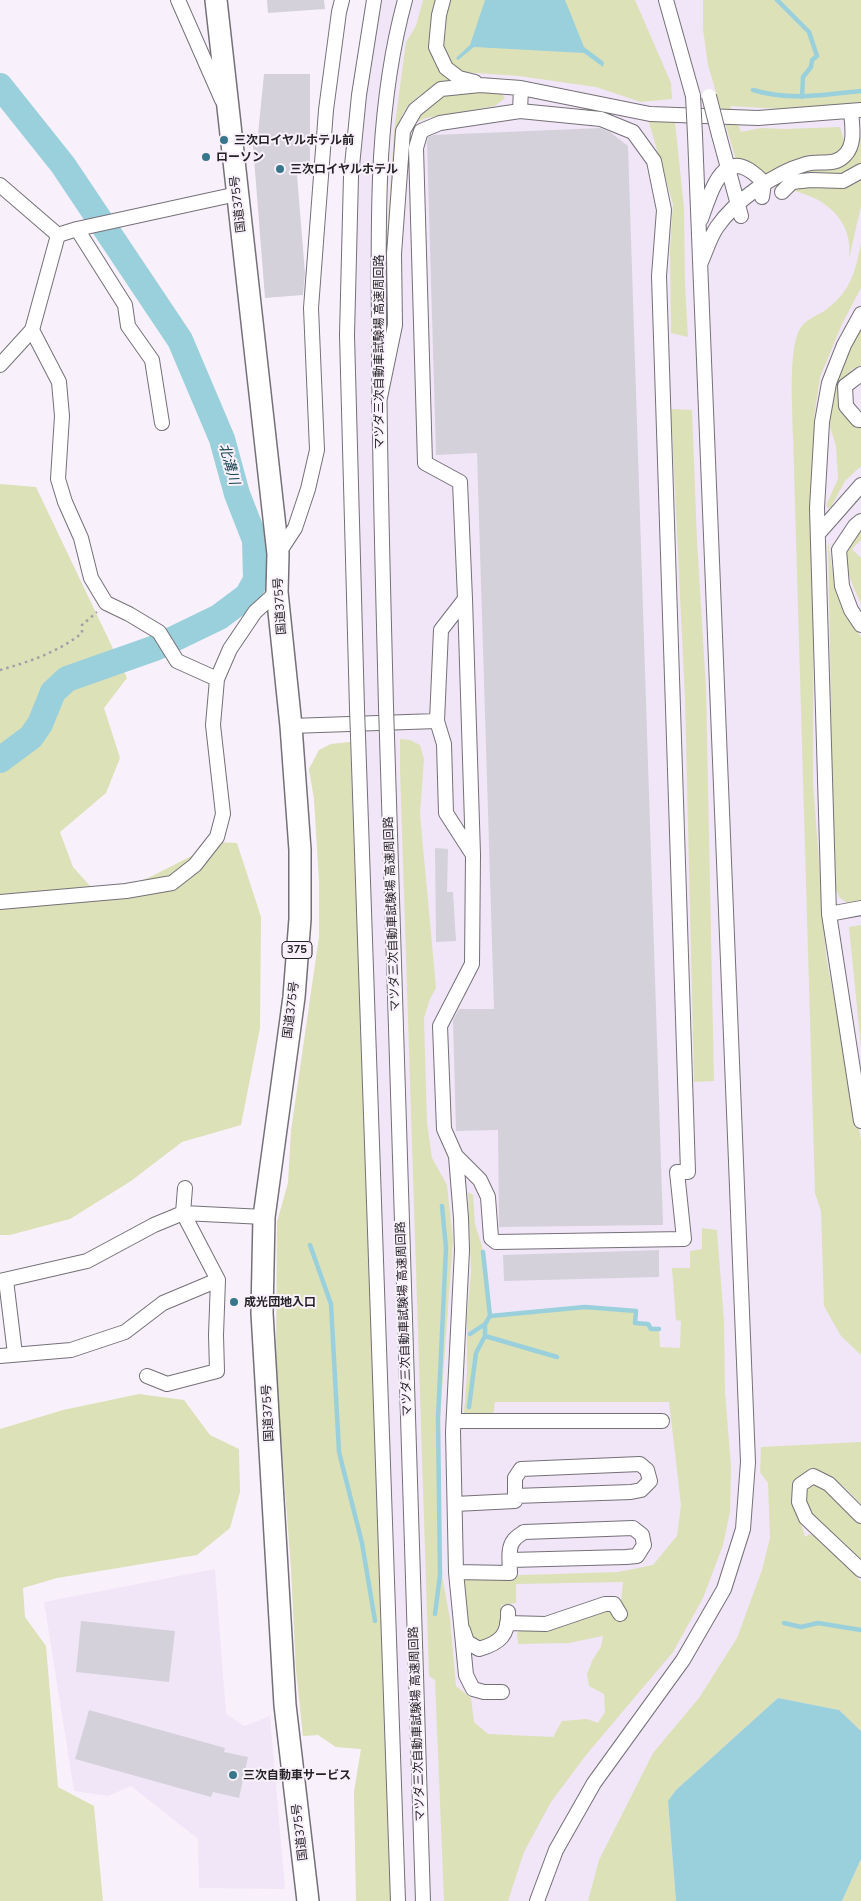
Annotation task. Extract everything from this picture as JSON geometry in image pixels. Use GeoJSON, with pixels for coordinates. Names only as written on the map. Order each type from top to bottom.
{"type":"FeatureCollection","features":[{"type":"Feature","properties":{"kind":"highway","name":"国道375号"},"geometry":{"type":"LineString","coordinates":[[216,0],[278,554],[277,592],[291,726],[300,850],[300,919],[294,997],[264,1217],[262,1313],[285,1705],[308,1901]]}},
{"type":"Feature","properties":{"kind":"street"},"geometry":{"type":"LineString","coordinates":[[178,0],[228,112]]}},
{"type":"Feature","properties":{"kind":"street"},"geometry":{"type":"LineString","coordinates":[[278,554],[295,528],[308,489],[317,450],[311,308],[326,110],[342,0]]}},
{"type":"Feature","properties":{"kind":"street"},"geometry":{"type":"LineString","coordinates":[[374,0],[359,95],[351,176],[347,335],[357,709],[398,1901]]}},
{"type":"Feature","properties":{"kind":"street","name":"マツダ三次自動車試験場 高速周回路"},"geometry":{"type":"LineString","coordinates":[[405,0],[385,102],[378,205],[379,402],[386,706],[422,1901]]}},
{"type":"Feature","properties":{"kind":"street"},"geometry":{"type":"LineString","coordinates":[[443,0],[436,47],[446,68],[458,78],[489,86]]}},
{"type":"Feature","properties":{"kind":"street"},"geometry":{"type":"LineString","coordinates":[[536,1901],[556,1850],[594,1784],[683,1660],[724,1589],[743,1529],[748,1462],[693,96],[666,0]]}},
{"type":"Feature","properties":{"kind":"street"},"geometry":{"type":"LineString","coordinates":[[689,81],[709,96],[739,210]]}},
{"type":"Feature","properties":{"kind":"street"},"geometry":{"type":"LineString","coordinates":[[379,402],[396,324],[394,254],[403,132],[415,110],[441,89],[489,86],[521,88],[650,114],[758,118],[856,111],[851,143],[846,154],[835,162],[808,164],[764,183],[739,210],[716,228],[700,264]]}},
{"type":"Feature","properties":{"kind":"street"},"geometry":{"type":"LineString","coordinates":[[520,111],[521,88]]}},
{"type":"Feature","properties":{"kind":"street"},"geometry":{"type":"LineString","coordinates":[[456,1156],[480,1180],[488,1197],[491,1238],[496,1242],[684,1239],[677,1172],[688,1172],[688,1162],[659,276],[664,210],[654,161],[633,132],[601,119],[520,111],[440,123],[421,131],[416,148],[425,463],[460,482],[474,855],[472,964],[440,1026],[444,1129],[456,1156],[462,1250],[454,1421],[456,1572],[466,1675],[473,1689],[484,1692],[502,1692]]}},
{"type":"Feature","properties":{"kind":"street"},"geometry":{"type":"LineString","coordinates":[[698,226],[711,189],[719,175],[728,167],[740,166],[753,171],[764,183]]}},
{"type":"Feature","properties":{"kind":"street"},"geometry":{"type":"LineString","coordinates":[[782,192],[792,182],[811,180],[842,181],[861,171]]}},
{"type":"Feature","properties":{"kind":"street"},"geometry":{"type":"LineString","coordinates":[[762,197],[764,183]]}},
{"type":"Feature","properties":{"kind":"street"},"geometry":{"type":"LineString","coordinates":[[0,184],[58,235]]}},
{"type":"Feature","properties":{"kind":"street"},"geometry":{"type":"LineString","coordinates":[[58,235],[237,194]]}},
{"type":"Feature","properties":{"kind":"street"},"geometry":{"type":"LineString","coordinates":[[77,230],[125,305],[128,326],[152,360],[162,422]]}},
{"type":"Feature","properties":{"kind":"street"},"geometry":{"type":"LineString","coordinates":[[0,365],[32,330],[58,235]]}},
{"type":"Feature","properties":{"kind":"street"},"geometry":{"type":"LineString","coordinates":[[861,314],[844,345],[829,383],[822,422],[817,508],[829,914],[861,1121]]}},
{"type":"Feature","properties":{"kind":"street"},"geometry":{"type":"LineString","coordinates":[[32,330],[59,382],[62,416],[58,479],[81,538],[90,578],[106,603],[159,632],[177,661],[217,679]]}},
{"type":"Feature","properties":{"kind":"street"},"geometry":{"type":"LineString","coordinates":[[861,374],[844,386],[846,406],[858,420],[861,420]]}},
{"type":"Feature","properties":{"kind":"street"},"geometry":{"type":"LineString","coordinates":[[818,534],[861,485]]}},
{"type":"Feature","properties":{"kind":"street"},"geometry":{"type":"LineString","coordinates":[[861,521],[855,526],[839,550],[842,586],[851,610],[861,625]]}},
{"type":"Feature","properties":{"kind":"street"},"geometry":{"type":"LineString","coordinates":[[0,902],[126,890],[172,883],[196,865],[217,837],[224,814],[213,725],[217,679],[230,649],[255,612],[277,592]]}},
{"type":"Feature","properties":{"kind":"street"},"geometry":{"type":"LineString","coordinates":[[465,599],[441,630],[437,721],[444,744],[446,813],[474,855]]}},
{"type":"Feature","properties":{"kind":"street"},"geometry":{"type":"LineString","coordinates":[[291,726],[437,721]]}},
{"type":"Feature","properties":{"kind":"street"},"geometry":{"type":"LineString","coordinates":[[829,914],[861,908]]}},
{"type":"Feature","properties":{"kind":"street"},"geometry":{"type":"LineString","coordinates":[[147,1376],[167,1384],[217,1372],[218,1280],[183,1213],[185,1188]]}},
{"type":"Feature","properties":{"kind":"street"},"geometry":{"type":"LineString","coordinates":[[15,1354],[3,1280],[87,1261],[154,1225],[183,1213],[264,1217]]}},
{"type":"Feature","properties":{"kind":"street"},"geometry":{"type":"LineString","coordinates":[[0,1356],[71,1350],[125,1332],[163,1303],[218,1280]]}},
{"type":"Feature","properties":{"kind":"street"},"geometry":{"type":"LineString","coordinates":[[454,1421],[662,1421]]}},
{"type":"Feature","properties":{"kind":"street"},"geometry":{"type":"LineString","coordinates":[[455,1504],[515,1501],[515,1496],[515,1478],[521,1469],[640,1464],[647,1470],[650,1481],[641,1490],[631,1492],[515,1496]]}},
{"type":"Feature","properties":{"kind":"street"},"geometry":{"type":"LineString","coordinates":[[861,1516],[829,1484],[813,1476],[800,1485],[799,1502],[806,1518],[861,1570]]}},
{"type":"Feature","properties":{"kind":"street"},"geometry":{"type":"LineString","coordinates":[[456,1572],[510,1573],[510,1560],[510,1551],[513,1540],[524,1532],[633,1528],[642,1535],[644,1545],[637,1556],[510,1560]]}},
{"type":"Feature","properties":{"kind":"street"},"geometry":{"type":"LineString","coordinates":[[461,1625],[467,1642],[479,1649],[490,1646],[504,1636],[507,1617],[546,1624],[605,1604],[614,1604],[620,1614]]}},
{"type":"Feature","properties":{"kind":"path"},"geometry":{"type":"LineString","coordinates":[[0,670],[24,663],[67,645],[82,633],[82,625],[106,603]]}},
{"type":"Feature","properties":{"kind":"shaded area"},"geometry":{"type":"Polygon","coordinates":[[[366,0],[861,0],[861,1901],[356,1901],[354,1792],[361,1749],[336,1747],[318,1735],[303,1736],[296,1670],[291,1568],[276,1371],[277,1222],[288,1183],[291,1131],[319,937],[319,881],[314,799],[309,769],[319,750],[331,744],[350,742],[341,246],[350,105],[366,0]]]}},
{"type":"Feature","properties":{"kind":"shaded area","name":"三次自動車サービス"},"geometry":{"type":"Polygon","coordinates":[[[215,1569],[226,1714],[244,1726],[270,1716],[285,1889],[199,1888],[198,1839],[131,1786],[108,1796],[74,1791],[44,1602],[215,1569]]]}},
{"type":"Feature","properties":{"kind":"green space"},"geometry":{"type":"Polygon","coordinates":[[[423,0],[438,0],[433,43],[435,64],[454,79],[417,97],[406,109],[400,122],[396,140],[390,318],[387,332],[387,236],[394,132],[406,42],[416,26],[423,0]]]}},
{"type":"Feature","properties":{"kind":"green space"},"geometry":{"type":"Polygon","coordinates":[[[448,0],[635,0],[671,83],[672,99],[641,102],[596,87],[519,76],[461,72],[448,63],[441,49],[440,35],[448,0]]]}},
{"type":"Feature","properties":{"kind":"green space"},"geometry":{"type":"Polygon","coordinates":[[[703,0],[861,0],[861,104],[782,109],[730,106],[741,132],[761,128],[840,127],[844,141],[842,147],[836,153],[793,161],[766,177],[750,163],[736,160],[708,65],[703,29],[703,0]]]}},
{"type":"Feature","properties":{"kind":"green space"},"geometry":{"type":"Polygon","coordinates":[[[468,90],[500,91],[505,98],[495,106],[426,118],[415,123],[431,102],[443,96],[468,90]]]}},
{"type":"Feature","properties":{"kind":"green space"},"geometry":{"type":"Polygon","coordinates":[[[647,116],[675,122],[684,208],[688,337],[671,333],[670,250],[673,204],[647,116]]]}},
{"type":"Feature","properties":{"kind":"green space"},"geometry":{"type":"Polygon","coordinates":[[[861,137],[861,167],[850,174],[783,182],[766,192],[766,185],[787,173],[836,165],[858,143],[861,137]]]}},
{"type":"Feature","properties":{"kind":"green space"},"geometry":{"type":"Polygon","coordinates":[[[861,180],[861,206],[849,259],[847,233],[842,222],[834,212],[815,198],[790,190],[808,186],[843,185],[861,180]]]}},
{"type":"Feature","properties":{"kind":"green space"},"geometry":{"type":"Polygon","coordinates":[[[861,242],[861,288],[842,324],[820,377],[814,418],[813,782],[826,956],[861,1140],[861,1355],[841,1336],[824,1306],[821,1211],[815,1193],[792,378],[794,347],[797,335],[804,323],[827,309],[842,295],[854,271],[861,242]]]}},
{"type":"Feature","properties":{"kind":"green space"},"geometry":{"type":"Polygon","coordinates":[[[861,317],[861,365],[852,370],[845,378],[841,386],[840,403],[846,418],[861,426],[861,466],[845,481],[831,507],[827,508],[827,503],[838,479],[836,446],[830,427],[829,412],[833,383],[861,317]]]}},
{"type":"Feature","properties":{"kind":"green space"},"geometry":{"type":"Polygon","coordinates":[[[671,409],[692,410],[697,541],[706,688],[714,1081],[694,1082],[685,699],[671,409]]]}},
{"type":"Feature","properties":{"kind":"green space"},"geometry":{"type":"Polygon","coordinates":[[[0,484],[36,487],[127,678],[104,708],[120,758],[106,793],[60,832],[73,867],[101,898],[152,876],[219,842],[237,843],[261,917],[260,1028],[241,1125],[182,1142],[131,1181],[70,1219],[10,1235],[0,1235],[0,484]]]}},
{"type":"Feature","properties":{"kind":"green space"},"geometry":{"type":"Polygon","coordinates":[[[861,530],[861,540],[852,549],[861,558],[861,604],[849,575],[846,554],[861,530]]]}},
{"type":"Feature","properties":{"kind":"green space"},"geometry":{"type":"Polygon","coordinates":[[[828,540],[838,591],[847,614],[861,637],[861,900],[847,903],[839,897],[834,884],[828,540]]]}},
{"type":"Feature","properties":{"kind":"green space"},"geometry":{"type":"Polygon","coordinates":[[[400,739],[410,740],[420,745],[424,759],[420,814],[436,988],[424,1018],[427,1123],[432,1158],[447,1185],[453,1240],[438,1446],[441,1570],[450,1619],[456,1686],[471,1698],[474,1722],[488,1734],[553,1737],[562,1721],[587,1719],[598,1723],[605,1712],[604,1694],[589,1686],[587,1674],[593,1659],[601,1647],[603,1636],[569,1643],[518,1644],[517,1633],[523,1628],[608,1610],[613,1615],[625,1618],[621,1600],[623,1582],[516,1584],[516,1603],[501,1605],[501,1615],[496,1635],[487,1642],[476,1642],[470,1635],[460,1577],[618,1572],[653,1565],[677,1536],[681,1505],[669,1402],[495,1402],[493,1416],[464,1413],[467,1373],[467,1318],[471,1271],[468,1192],[473,1195],[475,1224],[482,1246],[490,1316],[585,1307],[636,1311],[636,1323],[648,1324],[652,1329],[659,1329],[660,1347],[680,1348],[681,1321],[676,1320],[672,1268],[690,1268],[690,1251],[702,1249],[702,1228],[717,1230],[724,1322],[725,1392],[731,1467],[730,1512],[723,1545],[703,1598],[673,1652],[586,1755],[551,1802],[524,1852],[508,1901],[444,1901],[435,1680],[429,1676],[400,739]]]}},
{"type":"Feature","properties":{"kind":"green space"},"geometry":{"type":"Polygon","coordinates":[[[350,742],[369,1220],[391,1901],[356,1901],[354,1792],[361,1749],[336,1747],[318,1735],[303,1736],[296,1670],[291,1568],[276,1371],[277,1222],[288,1183],[291,1131],[319,937],[319,881],[314,799],[309,769],[319,750],[331,744],[350,742]]]}},
{"type":"Feature","properties":{"kind":"green space"},"geometry":{"type":"Polygon","coordinates":[[[861,925],[861,1047],[849,927],[861,925]]]}},
{"type":"Feature","properties":{"kind":"green space"},"geometry":{"type":"Polygon","coordinates":[[[139,1394],[184,1400],[210,1435],[239,1449],[240,1492],[230,1528],[197,1555],[57,1578],[23,1588],[25,1617],[46,1646],[58,1787],[94,1806],[103,1901],[0,1901],[0,1429],[63,1410],[139,1394]]]}},
{"type":"Feature","properties":{"kind":"green space"},"geometry":{"type":"Polygon","coordinates":[[[861,1442],[861,1504],[848,1490],[836,1481],[814,1475],[803,1476],[796,1507],[805,1537],[810,1534],[832,1547],[861,1582],[861,1731],[839,1710],[778,1698],[676,1790],[668,1801],[676,1901],[588,1901],[599,1860],[653,1753],[699,1698],[737,1638],[762,1570],[770,1538],[768,1483],[760,1472],[761,1447],[861,1442]]]}},
{"type":"Feature","properties":{"kind":"green space"},"geometry":{"type":"Polygon","coordinates":[[[811,1484],[821,1484],[861,1520],[861,1564],[847,1547],[812,1517],[805,1501],[804,1490],[811,1484]]]}},
{"type":"Feature","properties":{"kind":"green space"},"geometry":{"type":"Polygon","coordinates":[[[861,1859],[861,1901],[842,1901],[861,1859]]]}},
{"type":"Feature","properties":{"kind":"water"},"geometry":{"type":"Polygon","coordinates":[[[485,0],[565,0],[584,47],[604,62],[603,67],[584,53],[474,47],[458,60],[456,58],[470,45],[485,0]]]}},
{"type":"Feature","properties":{"kind":"water"},"geometry":{"type":"Polygon","coordinates":[[[778,1698],[839,1710],[861,1731],[861,1859],[842,1901],[676,1901],[668,1801],[676,1790],[778,1698]]]}},
{"type":"Feature","properties":{"kind":"building"},"geometry":{"type":"Polygon","coordinates":[[[267,0],[324,0],[325,9],[268,13],[267,0]]]}},
{"type":"Feature","properties":{"kind":"building"},"geometry":{"type":"Polygon","coordinates":[[[264,74],[310,74],[310,175],[297,175],[305,273],[303,295],[265,298],[252,133],[258,134],[264,74]]]}},
{"type":"Feature","properties":{"kind":"building"},"geometry":{"type":"Polygon","coordinates":[[[600,128],[610,132],[628,146],[663,1225],[499,1227],[498,1130],[456,1131],[453,1020],[459,1009],[494,1009],[477,453],[436,455],[427,143],[428,137],[434,135],[600,128]]]}},
{"type":"Feature","properties":{"kind":"building"},"geometry":{"type":"Polygon","coordinates":[[[435,848],[448,849],[447,892],[453,892],[456,941],[436,942],[435,848]]]}},
{"type":"Feature","properties":{"kind":"building"},"geometry":{"type":"Polygon","coordinates":[[[659,1250],[659,1277],[504,1281],[503,1255],[659,1250]]]}},
{"type":"Feature","properties":{"kind":"building"},"geometry":{"type":"Polygon","coordinates":[[[81,1621],[175,1631],[169,1682],[76,1672],[81,1621]]]}},
{"type":"Feature","properties":{"kind":"building"},"geometry":{"type":"Polygon","coordinates":[[[89,1710],[225,1748],[224,1752],[248,1757],[239,1798],[213,1792],[211,1797],[75,1759],[89,1710]]]}},
{"type":"Feature","properties":{"kind":"waterway"},"geometry":{"type":"LineString","coordinates":[[777,0],[809,32],[817,56],[812,60],[811,67],[803,77],[802,97]]}},
{"type":"Feature","properties":{"kind":"waterway","name":"北溝川"},"geometry":{"type":"LineString","coordinates":[[0,86],[63,165],[180,340],[222,439],[237,494],[255,540],[256,580],[247,596],[219,617],[155,648],[67,679],[53,692],[40,724],[31,737],[0,760]]}},
{"type":"Feature","properties":{"kind":"waterway"},"geometry":{"type":"LineString","coordinates":[[753,90],[793,96],[861,91]]}},
{"type":"Feature","properties":{"kind":"waterway"},"geometry":{"type":"LineString","coordinates":[[435,1614],[440,1575],[438,1418],[446,1248],[442,1206]]}},
{"type":"Feature","properties":{"kind":"waterway"},"geometry":{"type":"LineString","coordinates":[[310,1245],[331,1304],[339,1452],[362,1543],[375,1621]]}},
{"type":"Feature","properties":{"kind":"waterway"},"geometry":{"type":"LineString","coordinates":[[483,1252],[490,1316]]}},
{"type":"Feature","properties":{"kind":"waterway"},"geometry":{"type":"LineString","coordinates":[[485,1324],[490,1316],[585,1307],[636,1311],[635,1323],[648,1324],[651,1329],[659,1329]]}},
{"type":"Feature","properties":{"kind":"waterway"},"geometry":{"type":"LineString","coordinates":[[470,1334],[485,1324],[485,1336],[557,1357]]}},
{"type":"Feature","properties":{"kind":"waterway"},"geometry":{"type":"LineString","coordinates":[[469,1407],[476,1353],[485,1336]]}},
{"type":"Feature","properties":{"kind":"waterway"},"geometry":{"type":"LineString","coordinates":[[784,1623],[801,1627],[818,1623],[861,1630]]}},
{"type":"Feature","properties":{"kind":"place","name":"三次ロイヤルホテル前"},"geometry":{"type":"Point","coordinates":[224,140]}},
{"type":"Feature","properties":{"kind":"place","name":"ローソン"},"geometry":{"type":"Point","coordinates":[206,157]}},
{"type":"Feature","properties":{"kind":"place","name":"三次ロイヤルホテル"},"geometry":{"type":"Point","coordinates":[280,169]}},
{"type":"Feature","properties":{"kind":"place","name":"成光団地入口"},"geometry":{"type":"Point","coordinates":[234,1302]}},
{"type":"Feature","properties":{"kind":"place","name":"三次自動車サービス"},"geometry":{"type":"Point","coordinates":[233,1775]}}]}
